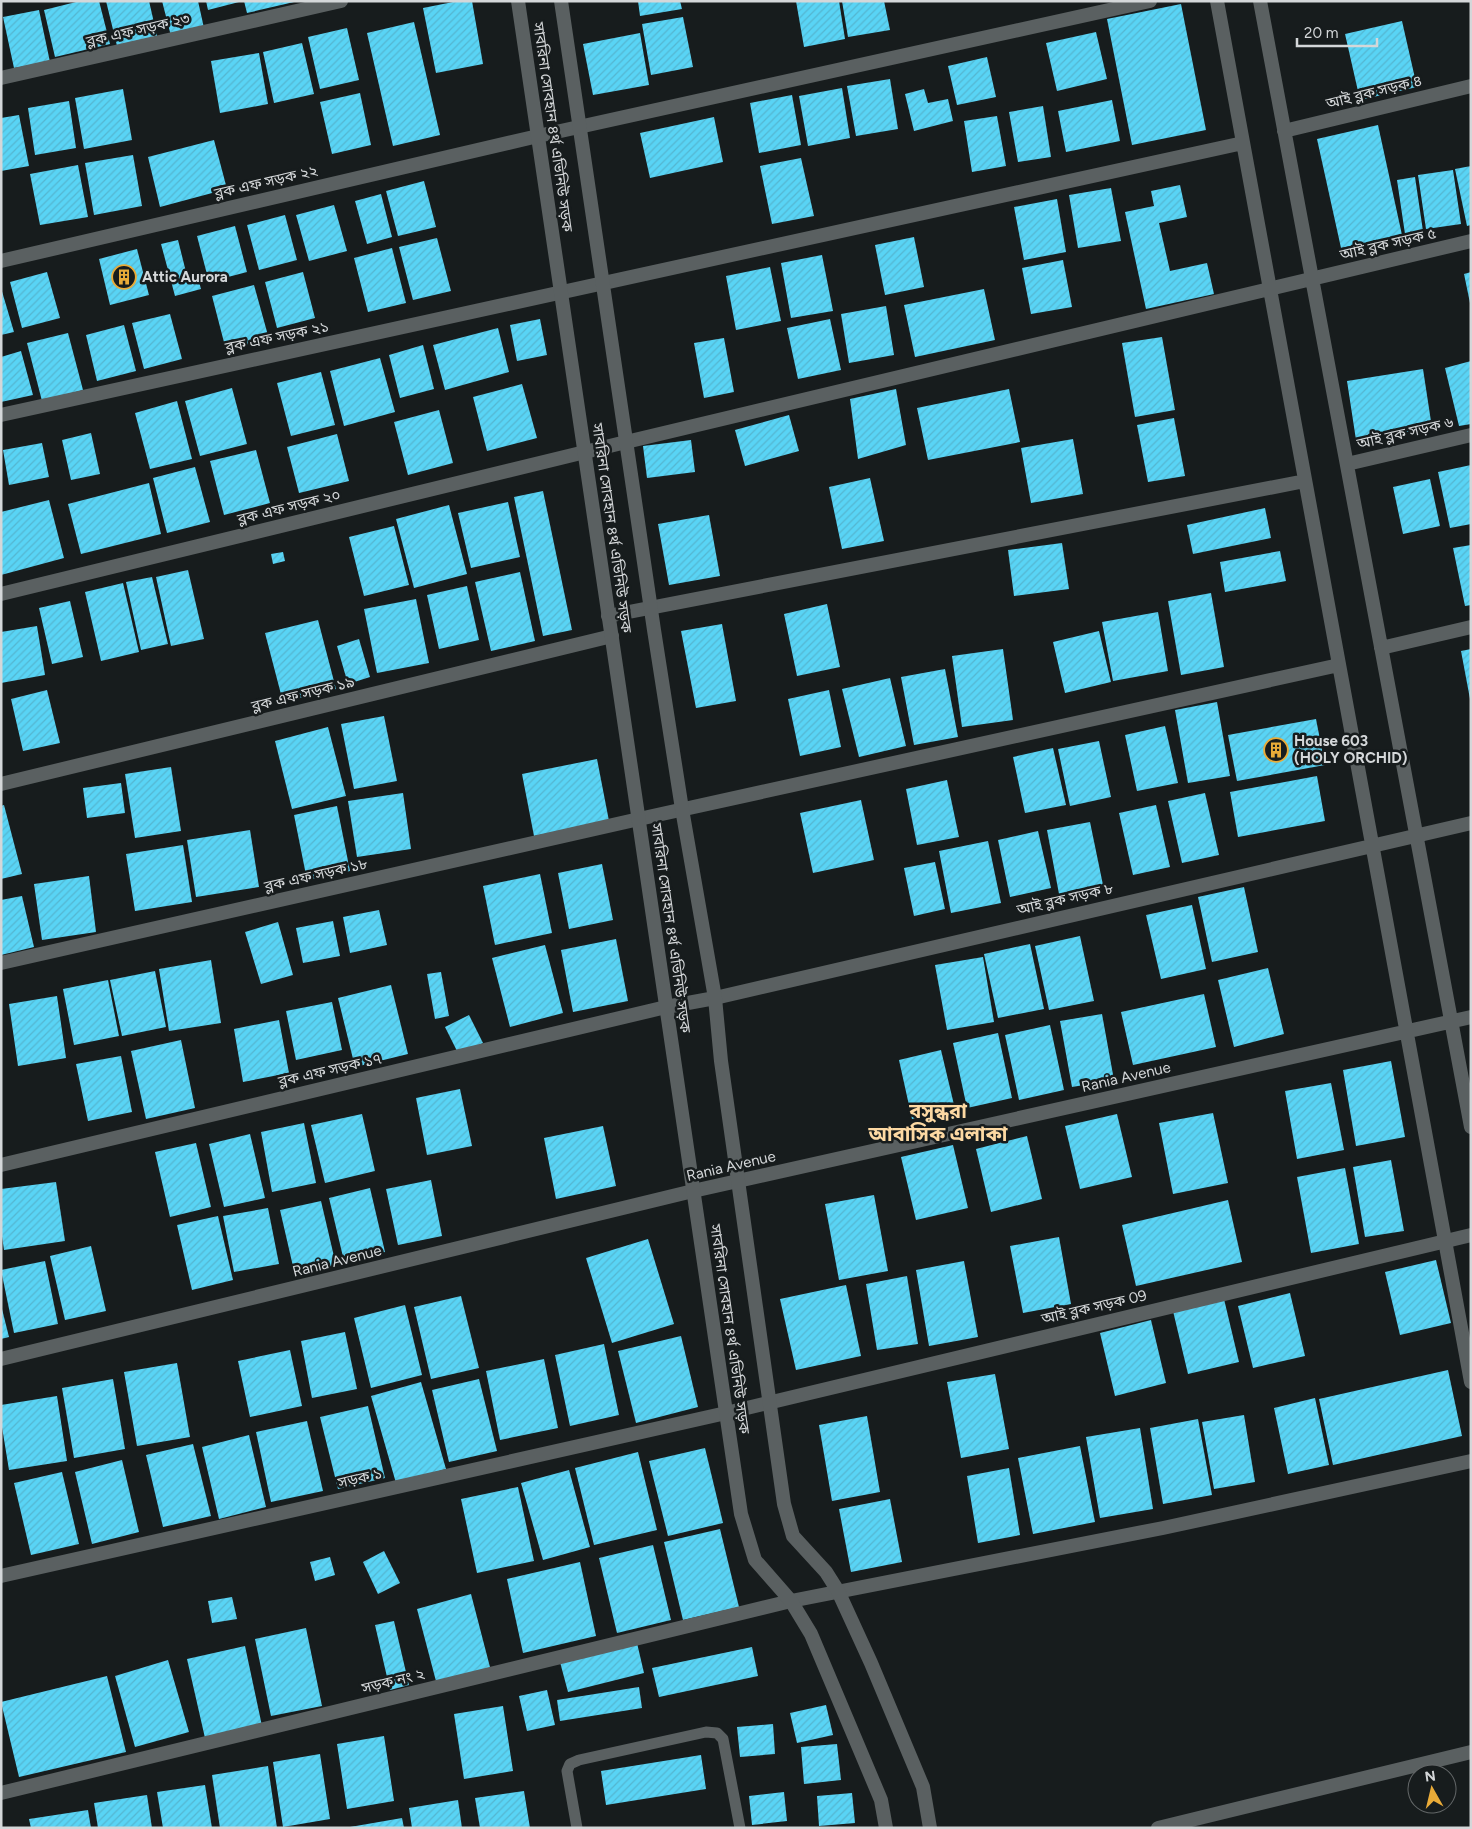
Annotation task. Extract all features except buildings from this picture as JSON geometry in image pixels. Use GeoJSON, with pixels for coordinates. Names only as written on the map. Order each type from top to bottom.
{"type":"FeatureCollection","features":[{"type":"Feature","properties":{"kind":"street","name":"ব্লক এফ সড়ক ২৩"},"geometry":{"type":"LineString","coordinates":[[1,78],[341,1]]}},
{"type":"Feature","properties":{"kind":"street","name":"সাবরিনা সোবহান ৪র্থ এভিনিউ সড়ক"},"geometry":{"type":"LineString","coordinates":[[518,1],[741,1514],[755,1560],[792,1600],[810,1634],[881,1800],[886,1828]]}},
{"type":"Feature","properties":{"kind":"street","name":"সাবরিনা সোবহান ৪র্থ এভিনিউ সড়ক"},"geometry":{"type":"LineString","coordinates":[[561,1],[651,608],[682,810],[714,998],[721,1061],[784,1504],[793,1536],[826,1572],[838,1591],[871,1663],[923,1787],[930,1828]]}},
{"type":"Feature","properties":{"kind":"street","name":"ব্লক এফ সড়ক ২২"},"geometry":{"type":"LineString","coordinates":[[1,261],[538,136],[1150,1]]}},
{"type":"Feature","properties":{"kind":"street"},"geometry":{"type":"LineString","coordinates":[[1217,1],[1471,1382]]}},
{"type":"Feature","properties":{"kind":"street"},"geometry":{"type":"LineString","coordinates":[[1260,1],[1471,1127]]}},
{"type":"Feature","properties":{"kind":"street","name":"আই ব্লক সড়ক ৪"},"geometry":{"type":"LineString","coordinates":[[1284,131],[1471,86]]}},
{"type":"Feature","properties":{"kind":"street","name":"ব্লক এফ সড়ক ২১"},"geometry":{"type":"LineString","coordinates":[[1,414],[1243,143]]}},
{"type":"Feature","properties":{"kind":"street","name":"আই ব্লক সড়ক ৫"},"geometry":{"type":"LineString","coordinates":[[626,442],[1471,241]]}},
{"type":"Feature","properties":{"kind":"street","name":"আই ব্লক সড়ক ৬"},"geometry":{"type":"LineString","coordinates":[[1347,464],[1471,435]]}},
{"type":"Feature","properties":{"kind":"street","name":"ব্লক এফ সড়ক ২০"},"geometry":{"type":"LineString","coordinates":[[1,594],[626,442]]}},
{"type":"Feature","properties":{"kind":"street"},"geometry":{"type":"LineString","coordinates":[[608,616],[1305,481]]}},
{"type":"Feature","properties":{"kind":"street"},"geometry":{"type":"LineString","coordinates":[[1381,648],[1471,627]]}},
{"type":"Feature","properties":{"kind":"street","name":"ব্লক এফ সড়ক ১৯"},"geometry":{"type":"LineString","coordinates":[[1,784],[612,636]]}},
{"type":"Feature","properties":{"kind":"street","name":"ব্লক এফ সড়ক ১৮"},"geometry":{"type":"LineString","coordinates":[[1,963],[638,819],[1339,665]]}},
{"type":"Feature","properties":{"kind":"street","name":"আই ব্লক সড়ক ৮"},"geometry":{"type":"LineString","coordinates":[[666,1007],[714,998],[1372,844],[1471,823]]}},
{"type":"Feature","properties":{"kind":"street","name":"ব্লক এফ সড়ক ১৭"},"geometry":{"type":"LineString","coordinates":[[1,1165],[666,1007]]}},
{"type":"Feature","properties":{"kind":"street","name":"Rania Avenue"},"geometry":{"type":"LineString","coordinates":[[1,1359],[739,1180],[1471,1017]]}},
{"type":"Feature","properties":{"kind":"street","name":"আই ব্লক সড়ক 09"},"geometry":{"type":"LineString","coordinates":[[726,1413],[769,1401],[1471,1235]]}},
{"type":"Feature","properties":{"kind":"street","name":"সড়ক ১"},"geometry":{"type":"LineString","coordinates":[[1,1576],[726,1413]]}},
{"type":"Feature","properties":{"kind":"street","name":"সড়ক নং ২"},"geometry":{"type":"LineString","coordinates":[[1,1793],[792,1600],[1162,1528],[1471,1461]]}},
{"type":"Feature","properties":{"kind":"street"},"geometry":{"type":"LineString","coordinates":[[1158,1828],[1471,1752]]}},
{"type":"Feature","properties":{"kind":"lane"},"geometry":{"type":"LineString","coordinates":[[578,1828],[567,1771],[570,1764],[579,1760],[706,1732],[717,1733],[723,1740],[740,1828]]}},
{"type":"Feature","properties":{"kind":"place","name":"Attic Aurora"},"geometry":{"type":"Point","coordinates":[124,277]}},
{"type":"Feature","properties":{"kind":"place","name":"House 603 (HOLY ORCHID)"},"geometry":{"type":"Point","coordinates":[1276,750]}},
{"type":"Feature","properties":{"kind":"district","name":"বসুন্ধরা আবাসিক এলাকা"},"geometry":{"type":"Point","coordinates":[938,1122]}}]}
